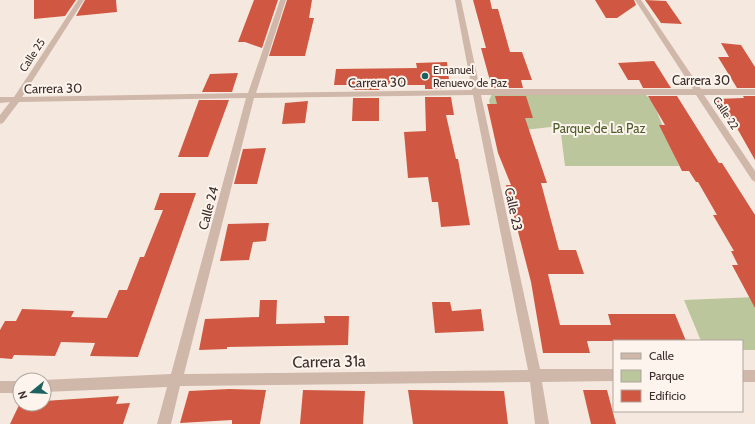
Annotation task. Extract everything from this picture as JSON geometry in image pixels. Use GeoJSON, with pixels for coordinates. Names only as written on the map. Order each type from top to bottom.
{"type":"FeatureCollection","features":[{"type":"Feature","properties":{"kind":"street","name":"Calle 25"},"geometry":{"type":"LineString","coordinates":[[0,121],[16,100],[81,0]]}},
{"type":"Feature","properties":{"kind":"street","name":"Calle 24"},"geometry":{"type":"LineString","coordinates":[[164,424],[251,96],[283,0]]}},
{"type":"Feature","properties":{"kind":"street","name":"Calle 23"},"geometry":{"type":"LineString","coordinates":[[458,0],[535,375],[542,424]]}},
{"type":"Feature","properties":{"kind":"street","name":"Calle 22"},"geometry":{"type":"LineString","coordinates":[[638,0],[755,178]]}},
{"type":"Feature","properties":{"kind":"street","name":"Carrera 30"},"geometry":{"type":"LineString","coordinates":[[0,100],[476,92],[755,92]]}},
{"type":"Feature","properties":{"kind":"street","name":"Carrera 31a"},"geometry":{"type":"LineString","coordinates":[[52,386],[176,380],[535,375],[613,376]]}},
{"type":"Feature","properties":{"kind":"street"},"geometry":{"type":"LineString","coordinates":[[743,376],[755,376]]}},
{"type":"Feature","properties":{"kind":"street"},"geometry":{"type":"LineString","coordinates":[[0,387],[12,387]]}},
{"type":"Feature","properties":{"kind":"green space","name":"Parque de La Paz"},"geometry":{"type":"Polygon","coordinates":[[[494,90],[641,90],[653,102],[679,166],[565,166],[560,126],[496,133],[489,100],[494,90]]]}},
{"type":"Feature","properties":{"kind":"green space"},"geometry":{"type":"Polygon","coordinates":[[[755,297],[755,350],[743,350],[743,340],[701,340],[684,300],[755,297]]]}},
{"type":"Feature","properties":{"kind":"building"},"geometry":{"type":"Polygon","coordinates":[[[34,0],[76,0],[65,16],[34,19],[34,0]]]}},
{"type":"Feature","properties":{"kind":"building"},"geometry":{"type":"Polygon","coordinates":[[[85,0],[116,0],[117,12],[76,16],[85,0]]]}},
{"type":"Feature","properties":{"kind":"building"},"geometry":{"type":"Polygon","coordinates":[[[254,0],[278,0],[262,48],[245,42],[238,42],[254,0]]]}},
{"type":"Feature","properties":{"kind":"building"},"geometry":{"type":"Polygon","coordinates":[[[287,0],[312,0],[309,18],[314,18],[305,56],[269,56],[287,0]]]}},
{"type":"Feature","properties":{"kind":"building"},"geometry":{"type":"Polygon","coordinates":[[[473,0],[490,0],[492,9],[498,9],[510,52],[522,52],[532,80],[521,80],[523,88],[492,88],[481,48],[486,48],[473,0]]]}},
{"type":"Feature","properties":{"kind":"building"},"geometry":{"type":"Polygon","coordinates":[[[595,0],[634,0],[636,5],[617,18],[606,18],[595,0]]]}},
{"type":"Feature","properties":{"kind":"building"},"geometry":{"type":"Polygon","coordinates":[[[645,0],[666,1],[682,24],[661,23],[645,0]]]}},
{"type":"Feature","properties":{"kind":"building"},"geometry":{"type":"Polygon","coordinates":[[[721,43],[741,45],[755,67],[755,88],[737,88],[718,57],[729,57],[721,43]]]}},
{"type":"Feature","properties":{"kind":"building"},"geometry":{"type":"Polygon","coordinates":[[[654,61],[671,88],[643,88],[639,80],[628,80],[618,63],[654,61]]]}},
{"type":"Feature","properties":{"kind":"building"},"geometry":{"type":"Polygon","coordinates":[[[447,62],[450,89],[425,89],[425,85],[380,85],[379,90],[353,90],[353,85],[334,85],[336,69],[417,68],[416,63],[447,62]]]}},
{"type":"Feature","properties":{"kind":"building"},"geometry":{"type":"Polygon","coordinates":[[[238,73],[232,92],[202,92],[210,74],[238,73]]]}},
{"type":"Feature","properties":{"kind":"building"},"geometry":{"type":"Polygon","coordinates":[[[495,96],[526,96],[533,118],[525,118],[547,183],[541,183],[559,250],[576,250],[584,274],[548,274],[560,325],[611,325],[608,314],[675,314],[686,340],[587,341],[590,353],[543,353],[531,282],[506,185],[511,185],[498,153],[487,104],[497,104],[495,96]]]}},
{"type":"Feature","properties":{"kind":"building"},"geometry":{"type":"Polygon","coordinates":[[[648,96],[677,96],[719,163],[722,163],[755,215],[755,308],[732,265],[738,265],[731,251],[734,251],[713,215],[717,215],[698,182],[696,182],[689,171],[682,171],[659,125],[665,125],[648,96]]]}},
{"type":"Feature","properties":{"kind":"building"},"geometry":{"type":"Polygon","coordinates":[[[743,96],[755,96],[755,160],[733,121],[730,121],[715,99],[744,98],[743,96]]]}},
{"type":"Feature","properties":{"kind":"building"},"geometry":{"type":"Polygon","coordinates":[[[425,97],[451,97],[454,115],[446,115],[456,159],[458,159],[470,225],[441,227],[438,202],[432,202],[428,177],[408,178],[404,132],[426,131],[425,97]]]}},
{"type":"Feature","properties":{"kind":"building"},"geometry":{"type":"Polygon","coordinates":[[[353,98],[379,98],[379,121],[352,121],[353,98]]]}},
{"type":"Feature","properties":{"kind":"building"},"geometry":{"type":"Polygon","coordinates":[[[199,100],[229,100],[208,157],[178,157],[199,100]]]}},
{"type":"Feature","properties":{"kind":"building"},"geometry":{"type":"Polygon","coordinates":[[[308,101],[305,123],[282,124],[285,103],[308,101]]]}},
{"type":"Feature","properties":{"kind":"building"},"geometry":{"type":"Polygon","coordinates":[[[266,148],[257,184],[234,184],[243,149],[266,148]]]}},
{"type":"Feature","properties":{"kind":"building"},"geometry":{"type":"Polygon","coordinates":[[[160,193],[196,193],[138,357],[90,356],[95,343],[61,342],[55,356],[14,355],[12,359],[0,358],[0,330],[5,321],[16,321],[22,309],[74,311],[71,317],[107,318],[119,290],[127,290],[140,257],[144,257],[163,210],[154,210],[160,193]]]}},
{"type":"Feature","properties":{"kind":"building"},"geometry":{"type":"Polygon","coordinates":[[[269,223],[266,241],[253,242],[249,260],[220,261],[228,224],[269,223]]]}},
{"type":"Feature","properties":{"kind":"building"},"geometry":{"type":"Polygon","coordinates":[[[260,300],[277,300],[276,324],[325,323],[324,316],[349,316],[348,345],[227,347],[227,349],[199,350],[205,319],[259,317],[260,300]]]}},
{"type":"Feature","properties":{"kind":"building"},"geometry":{"type":"Polygon","coordinates":[[[432,302],[450,302],[452,311],[481,309],[484,331],[435,333],[432,302]]]}},
{"type":"Feature","properties":{"kind":"building"},"geometry":{"type":"Polygon","coordinates":[[[229,389],[266,390],[260,424],[232,424],[232,420],[180,423],[189,391],[229,389]]]}},
{"type":"Feature","properties":{"kind":"building"},"geometry":{"type":"Polygon","coordinates":[[[303,390],[365,391],[363,424],[300,424],[303,390]]]}},
{"type":"Feature","properties":{"kind":"building"},"geometry":{"type":"Polygon","coordinates":[[[408,390],[504,391],[508,424],[413,424],[408,390]]]}},
{"type":"Feature","properties":{"kind":"building"},"geometry":{"type":"Polygon","coordinates":[[[583,390],[607,390],[616,424],[591,424],[583,390]]]}},
{"type":"Feature","properties":{"kind":"building"},"geometry":{"type":"Polygon","coordinates":[[[119,396],[116,404],[130,403],[123,424],[10,424],[16,412],[52,412],[52,400],[119,396]]]}},
{"type":"Feature","properties":{"kind":"place","name":"Emanuel Renuevo de Paz"},"geometry":{"type":"Point","coordinates":[425,76]}}]}
